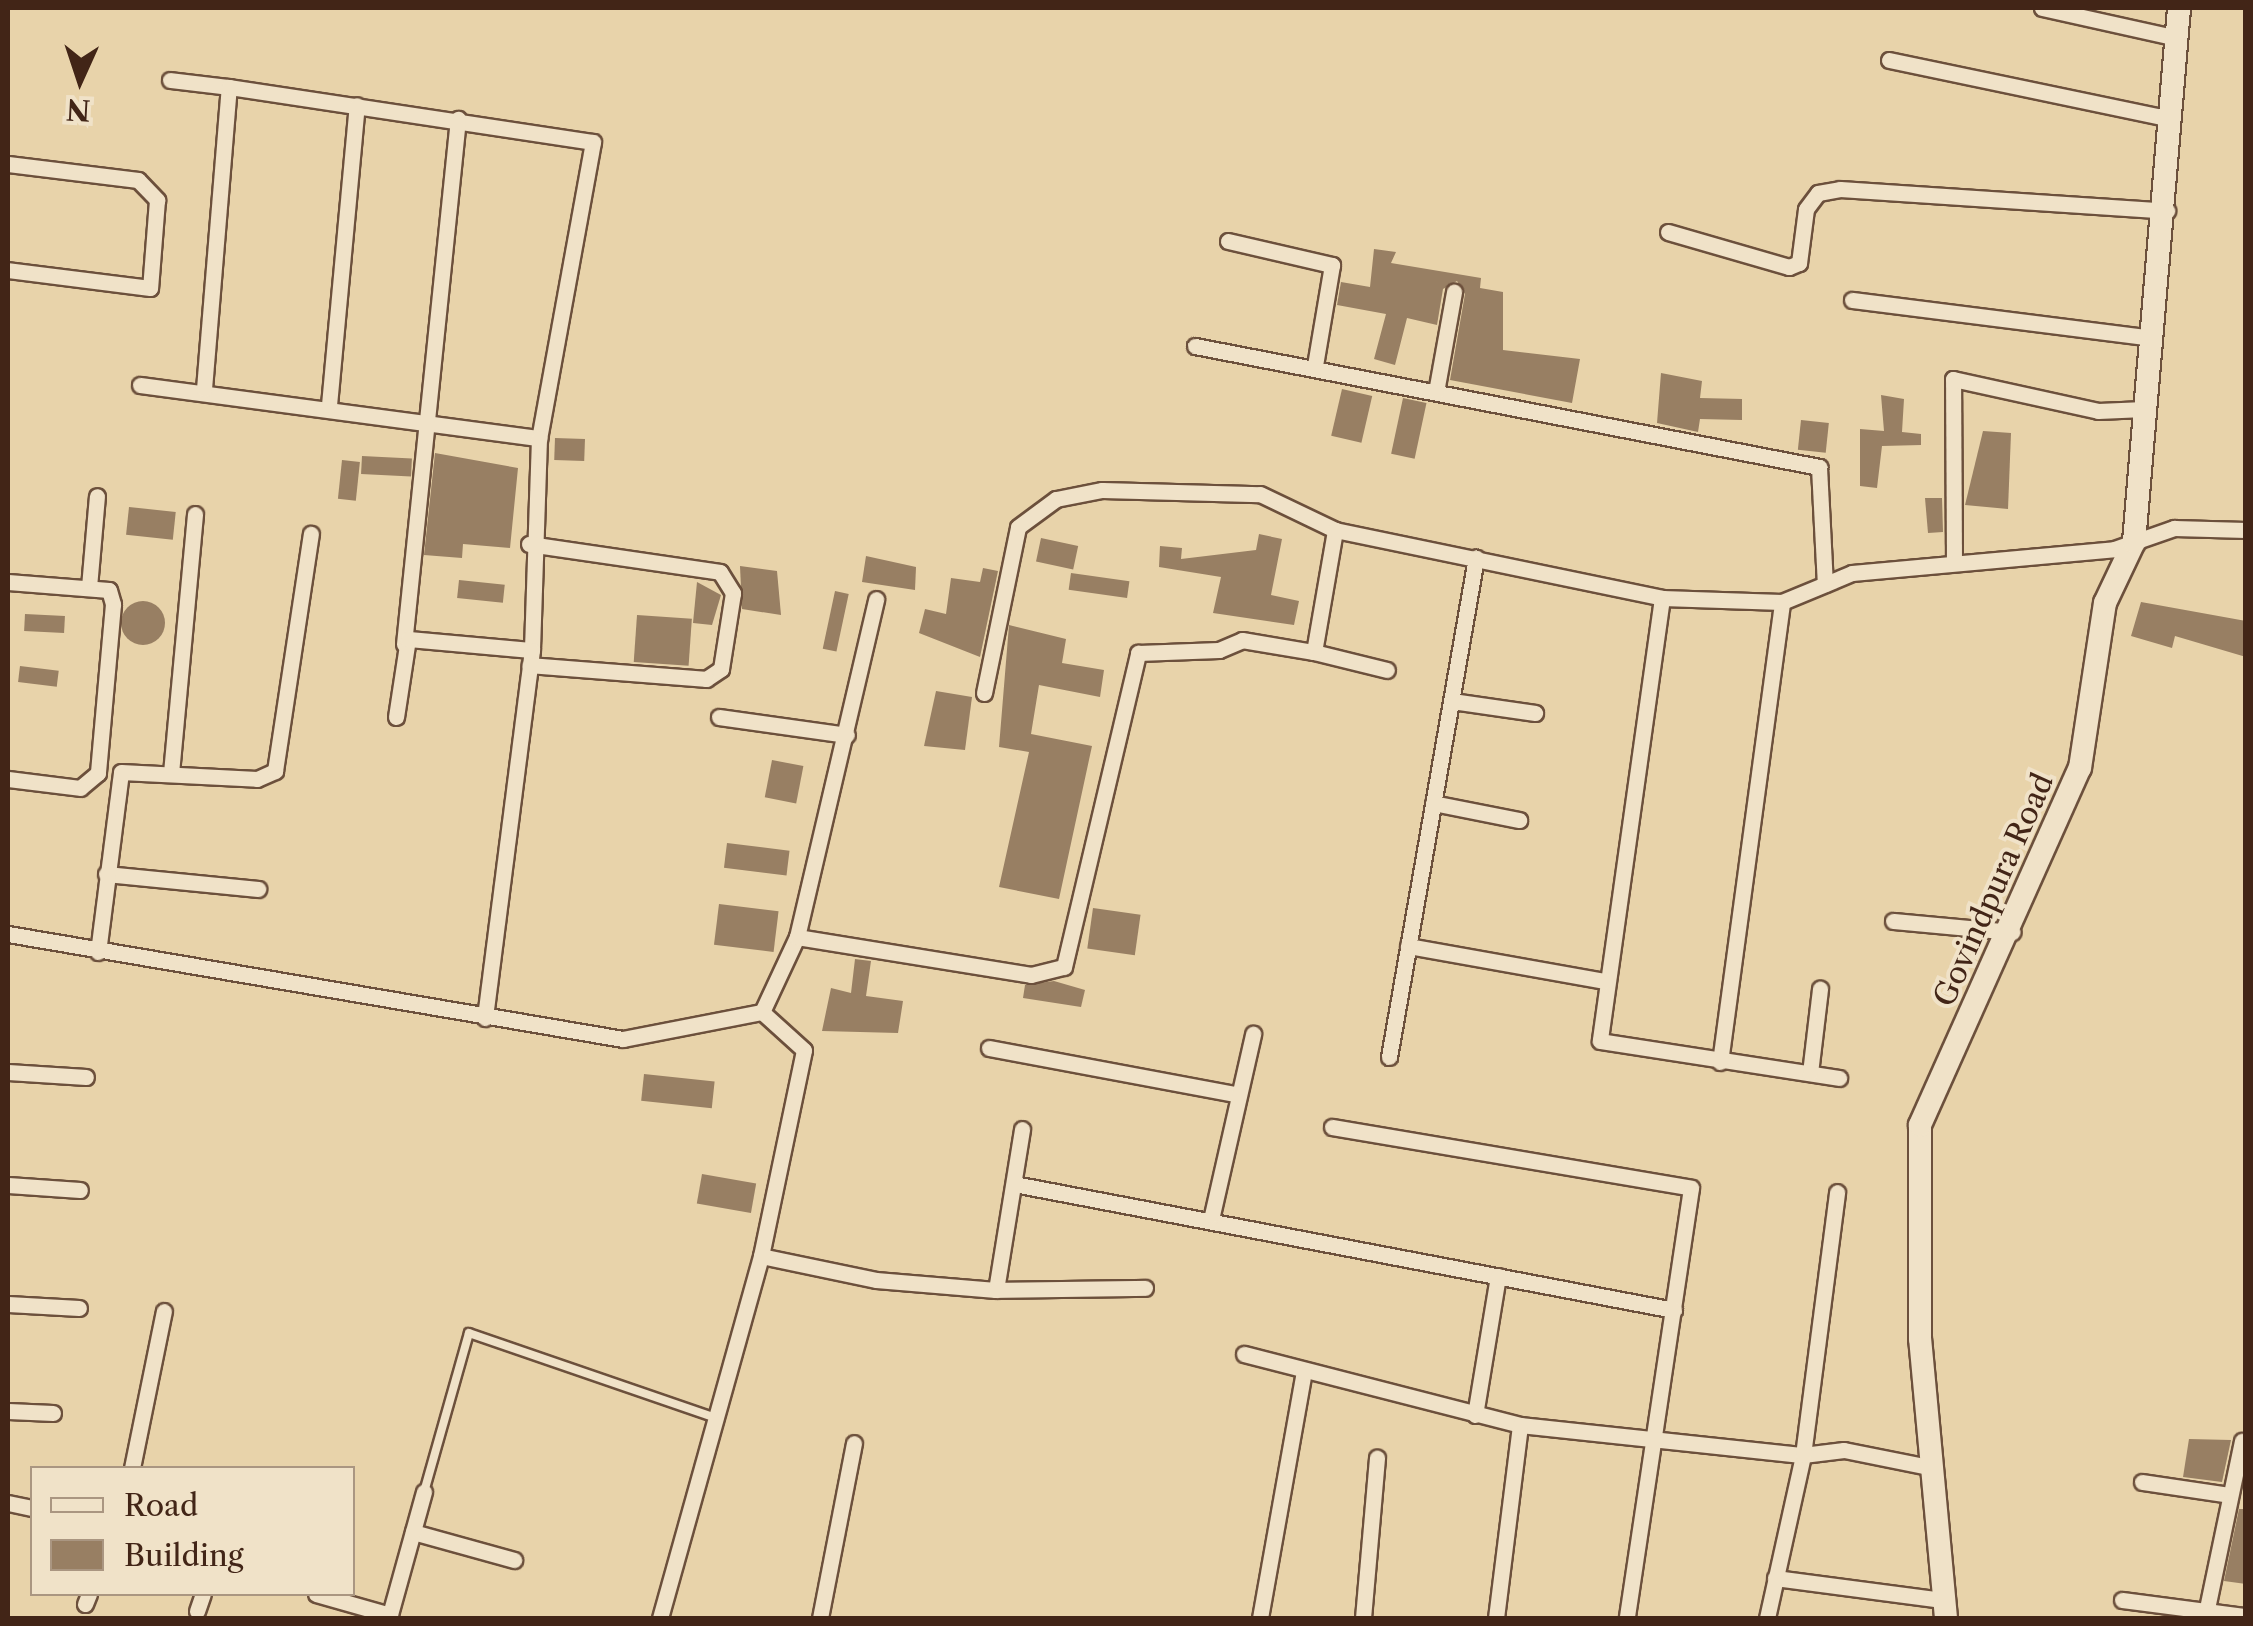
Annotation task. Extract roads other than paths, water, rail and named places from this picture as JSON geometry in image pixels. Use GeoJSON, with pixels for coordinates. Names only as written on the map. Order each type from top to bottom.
{"type":"FeatureCollection","features":[{"type":"Feature","properties":{"kind":"street"},"geometry":{"type":"LineString","coordinates":[[2042,8],[2177,38]]}},
{"type":"Feature","properties":{"kind":"street","name":"Govindpura Road"},"geometry":{"type":"LineString","coordinates":[[1944,1609],[1930,1468],[1920,1125],[2012,932],[2080,768],[2105,604],[2134,542],[2146,477],[2144,409],[2167,212],[2179,8]]}},
{"type":"Feature","properties":{"kind":"street"},"geometry":{"type":"LineString","coordinates":[[1888,60],[2172,119]]}},
{"type":"Feature","properties":{"kind":"street"},"geometry":{"type":"LineString","coordinates":[[170,80],[458,119],[593,142],[539,438],[529,544],[531,658],[486,1018]]}},
{"type":"Feature","properties":{"kind":"street"},"geometry":{"type":"LineString","coordinates":[[204,389],[229,87]]}},
{"type":"Feature","properties":{"kind":"street"},"geometry":{"type":"LineString","coordinates":[[330,404],[357,105]]}},
{"type":"Feature","properties":{"kind":"street"},"geometry":{"type":"LineString","coordinates":[[396,717],[458,119]]}},
{"type":"Feature","properties":{"kind":"street"},"geometry":{"type":"LineString","coordinates":[[8,164],[138,180],[157,200],[150,288],[8,270]]}},
{"type":"Feature","properties":{"kind":"street"},"geometry":{"type":"LineString","coordinates":[[1668,232],[1790,267],[1799,262],[1806,209],[1818,193],[1840,188],[2167,212]]}},
{"type":"Feature","properties":{"kind":"street"},"geometry":{"type":"LineString","coordinates":[[1228,242],[1332,265],[1314,366]]}},
{"type":"Feature","properties":{"kind":"street"},"geometry":{"type":"LineString","coordinates":[[1436,392],[1454,292]]}},
{"type":"Feature","properties":{"kind":"street"},"geometry":{"type":"LineString","coordinates":[[1852,300],[2154,338]]}},
{"type":"Feature","properties":{"kind":"street"},"geometry":{"type":"LineString","coordinates":[[1195,346],[1314,366],[1819,468],[1825,584]]}},
{"type":"Feature","properties":{"kind":"street"},"geometry":{"type":"LineString","coordinates":[[1954,560],[1953,379],[2098,411],[2144,409]]}},
{"type":"Feature","properties":{"kind":"street"},"geometry":{"type":"LineString","coordinates":[[140,385],[425,416],[539,438]]}},
{"type":"Feature","properties":{"kind":"street"},"geometry":{"type":"LineString","coordinates":[[984,693],[1018,527],[1056,499],[1136,489],[1260,494],[1335,530],[1662,598],[1782,602],[1825,584],[1954,560],[2134,542],[2174,528],[2246,530]]}},
{"type":"Feature","properties":{"kind":"street"},"geometry":{"type":"LineString","coordinates":[[89,587],[97,496]]}},
{"type":"Feature","properties":{"kind":"street"},"geometry":{"type":"LineString","coordinates":[[171,773],[195,514]]}},
{"type":"Feature","properties":{"kind":"street"},"geometry":{"type":"LineString","coordinates":[[1314,652],[1335,530]]}},
{"type":"Feature","properties":{"kind":"street"},"geometry":{"type":"LineString","coordinates":[[98,952],[116,779],[126,770],[256,780],[274,770],[311,534]]}},
{"type":"Feature","properties":{"kind":"street"},"geometry":{"type":"LineString","coordinates":[[404,644],[706,679],[720,668],[733,594],[720,572],[529,544]]}},
{"type":"Feature","properties":{"kind":"street"},"geometry":{"type":"LineString","coordinates":[[1388,1057],[1476,558]]}},
{"type":"Feature","properties":{"kind":"street"},"geometry":{"type":"LineString","coordinates":[[8,582],[109,590],[113,604],[98,773],[80,788],[8,779]]}},
{"type":"Feature","properties":{"kind":"street"},"geometry":{"type":"LineString","coordinates":[[1662,598],[1605,981],[1600,1041],[1838,1078]]}},
{"type":"Feature","properties":{"kind":"street"},"geometry":{"type":"LineString","coordinates":[[762,1012],[798,938],[876,599]]}},
{"type":"Feature","properties":{"kind":"street"},"geometry":{"type":"LineString","coordinates":[[1720,1062],[1782,602]]}},
{"type":"Feature","properties":{"kind":"street"},"geometry":{"type":"LineString","coordinates":[[798,938],[1031,975],[1064,967],[1138,653],[1219,650],[1242,640],[1387,670]]}},
{"type":"Feature","properties":{"kind":"street"},"geometry":{"type":"LineString","coordinates":[[1452,701],[1535,713]]}},
{"type":"Feature","properties":{"kind":"street"},"geometry":{"type":"LineString","coordinates":[[719,717],[847,735]]}},
{"type":"Feature","properties":{"kind":"street"},"geometry":{"type":"LineString","coordinates":[[1433,803],[1520,820]]}},
{"type":"Feature","properties":{"kind":"street"},"geometry":{"type":"LineString","coordinates":[[106,874],[258,889]]}},
{"type":"Feature","properties":{"kind":"street"},"geometry":{"type":"LineString","coordinates":[[1893,921],[2012,932]]}},
{"type":"Feature","properties":{"kind":"street"},"geometry":{"type":"LineString","coordinates":[[8,934],[622,1039],[762,1012]]}},
{"type":"Feature","properties":{"kind":"street"},"geometry":{"type":"LineString","coordinates":[[1408,946],[1605,981]]}},
{"type":"Feature","properties":{"kind":"street"},"geometry":{"type":"LineString","coordinates":[[1810,1074],[1820,989]]}},
{"type":"Feature","properties":{"kind":"street"},"geometry":{"type":"LineString","coordinates":[[660,1618],[713,1416],[761,1256],[804,1050],[762,1012]]}},
{"type":"Feature","properties":{"kind":"street"},"geometry":{"type":"LineString","coordinates":[[1212,1215],[1253,1034]]}},
{"type":"Feature","properties":{"kind":"street"},"geometry":{"type":"LineString","coordinates":[[989,1048],[1239,1095]]}},
{"type":"Feature","properties":{"kind":"street"},"geometry":{"type":"LineString","coordinates":[[8,1072],[86,1077]]}},
{"type":"Feature","properties":{"kind":"street"},"geometry":{"type":"LineString","coordinates":[[1332,1127],[1691,1188],[1627,1618]]}},
{"type":"Feature","properties":{"kind":"street"},"geometry":{"type":"LineString","coordinates":[[996,1290],[1022,1129]]}},
{"type":"Feature","properties":{"kind":"street"},"geometry":{"type":"LineString","coordinates":[[1014,1184],[1212,1215],[1674,1310]]}},
{"type":"Feature","properties":{"kind":"street"},"geometry":{"type":"LineString","coordinates":[[8,1186],[80,1190]]}},
{"type":"Feature","properties":{"kind":"street"},"geometry":{"type":"LineString","coordinates":[[1767,1618],[1803,1456],[1838,1192]]}},
{"type":"Feature","properties":{"kind":"street"},"geometry":{"type":"LineString","coordinates":[[761,1256],[876,1280],[996,1290],[1145,1288]]}},
{"type":"Feature","properties":{"kind":"street"},"geometry":{"type":"LineString","coordinates":[[1475,1415],[1498,1276]]}},
{"type":"Feature","properties":{"kind":"street"},"geometry":{"type":"LineString","coordinates":[[8,1304],[78,1308]]}},
{"type":"Feature","properties":{"kind":"street"},"geometry":{"type":"LineString","coordinates":[[132,1466],[164,1311]]}},
{"type":"Feature","properties":{"kind":"street"},"geometry":{"type":"LineString","coordinates":[[1244,1354],[1520,1425],[1654,1434],[1803,1456],[1844,1450],[1930,1468]]}},
{"type":"Feature","properties":{"kind":"street"},"geometry":{"type":"LineString","coordinates":[[1260,1618],[1304,1372]]}},
{"type":"Feature","properties":{"kind":"street"},"geometry":{"type":"LineString","coordinates":[[8,1410],[52,1413]]}},
{"type":"Feature","properties":{"kind":"street"},"geometry":{"type":"LineString","coordinates":[[1496,1618],[1520,1425]]}},
{"type":"Feature","properties":{"kind":"street"},"geometry":{"type":"LineString","coordinates":[[2206,1614],[2242,1441]]}},
{"type":"Feature","properties":{"kind":"street"},"geometry":{"type":"LineString","coordinates":[[820,1618],[854,1444]]}},
{"type":"Feature","properties":{"kind":"street"},"geometry":{"type":"LineString","coordinates":[[1363,1618],[1377,1458]]}},
{"type":"Feature","properties":{"kind":"street"},"geometry":{"type":"LineString","coordinates":[[2142,1482],[2230,1495]]}},
{"type":"Feature","properties":{"kind":"street"},"geometry":{"type":"LineString","coordinates":[[323,1596],[390,1616],[424,1492]]}},
{"type":"Feature","properties":{"kind":"street"},"geometry":{"type":"LineString","coordinates":[[413,1532],[514,1560]]}},
{"type":"Feature","properties":{"kind":"street"},"geometry":{"type":"LineString","coordinates":[[1775,1578],[1944,1609]]}},
{"type":"Feature","properties":{"kind":"street"},"geometry":{"type":"LineString","coordinates":[[197,1611],[202,1596]]}},
{"type":"Feature","properties":{"kind":"street"},"geometry":{"type":"LineString","coordinates":[[2122,1600],[2206,1614],[2246,1616]]}},
{"type":"Feature","properties":{"kind":"lane"},"geometry":{"type":"LineString","coordinates":[[424,1492],[469,1333],[713,1416]]}}]}
